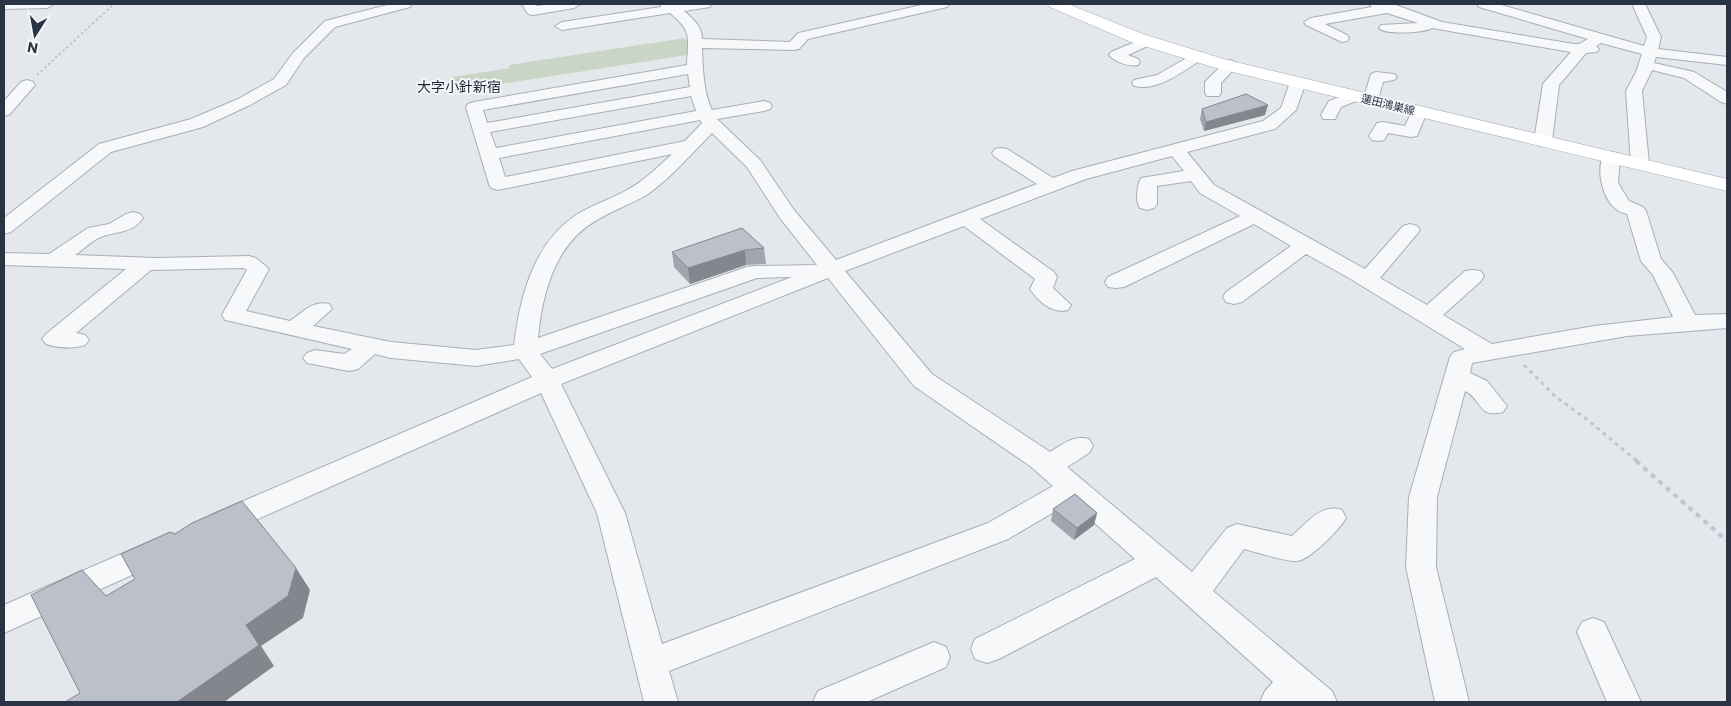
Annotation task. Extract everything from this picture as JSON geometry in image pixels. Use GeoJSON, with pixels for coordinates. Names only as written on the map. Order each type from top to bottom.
{"type":"FeatureCollection","features":[{"type":"Feature","properties":{"kind":"main road","name":"蓮田鴻巣線"},"geometry":{"type":"LineString","coordinates":[[1055,4],[1147,41],[1230,66],[1727,186]]}},
{"type":"Feature","properties":{"kind":"street"},"geometry":{"type":"LineString","coordinates":[[4,5],[47,4]]}},
{"type":"Feature","properties":{"kind":"street"},"geometry":{"type":"LineString","coordinates":[[529,4],[534,11],[574,4]]}},
{"type":"Feature","properties":{"kind":"street"},"geometry":{"type":"LineString","coordinates":[[562,26],[670,7],[705,4]]}},
{"type":"Feature","properties":{"kind":"street"},"geometry":{"type":"LineString","coordinates":[[695,43],[794,46],[803,36],[942,4]]}},
{"type":"Feature","properties":{"kind":"street"},"geometry":{"type":"LineString","coordinates":[[1375,4],[1440,26],[1472,33],[1648,57],[1727,61]]}},
{"type":"Feature","properties":{"kind":"street"},"geometry":{"type":"LineString","coordinates":[[1484,4],[1601,37],[1689,75],[1727,99]]}},
{"type":"Feature","properties":{"kind":"street"},"geometry":{"type":"LineString","coordinates":[[1639,4],[1654,37],[1634,91],[1640,164]]}},
{"type":"Feature","properties":{"kind":"street"},"geometry":{"type":"LineString","coordinates":[[4,228],[105,148],[133,138],[197,123],[266,91],[280,82],[292,68],[298,56],[330,24],[412,6]]}},
{"type":"Feature","properties":{"kind":"street"},"geometry":{"type":"LineString","coordinates":[[670,7],[689,22],[695,32],[695,68],[700,101],[708,118],[754,164],[787,214],[923,380],[1048,466],[1194,592],[1297,695]]}},
{"type":"Feature","properties":{"kind":"street"},"geometry":{"type":"LineString","coordinates":[[1342,38],[1311,22],[1391,8]]}},
{"type":"Feature","properties":{"kind":"street"},"geometry":{"type":"LineString","coordinates":[[1386,28],[1440,26]]}},
{"type":"Feature","properties":{"kind":"street"},"geometry":{"type":"LineString","coordinates":[[1542,141],[1552,84],[1582,48],[1601,37]]}},
{"type":"Feature","properties":{"kind":"street"},"geometry":{"type":"LineString","coordinates":[[1132,62],[1116,55],[1147,41]]}},
{"type":"Feature","properties":{"kind":"street"},"geometry":{"type":"LineString","coordinates":[[1140,83],[1162,78],[1197,56]]}},
{"type":"Feature","properties":{"kind":"street"},"geometry":{"type":"LineString","coordinates":[[1213,93],[1213,82],[1230,66]]}},
{"type":"Feature","properties":{"kind":"street"},"geometry":{"type":"LineString","coordinates":[[689,146],[498,184],[474,106],[695,68]]}},
{"type":"Feature","properties":{"kind":"street"},"geometry":{"type":"LineString","coordinates":[[1329,115],[1335,104],[1363,98],[1376,77],[1389,77]]}},
{"type":"Feature","properties":{"kind":"street"},"geometry":{"type":"LineString","coordinates":[[4,619],[547,380],[1079,175],[1269,125],[1288,110],[1298,82]]}},
{"type":"Feature","properties":{"kind":"street"},"geometry":{"type":"LineString","coordinates":[[481,129],[699,90]]}},
{"type":"Feature","properties":{"kind":"street"},"geometry":{"type":"LineString","coordinates":[[4,112],[16,91],[41,94]]}},
{"type":"Feature","properties":{"kind":"street"},"geometry":{"type":"LineString","coordinates":[[489,155],[708,118],[764,106]]}},
{"type":"Feature","properties":{"kind":"street"},"geometry":{"type":"LineString","coordinates":[[1378,136],[1383,128],[1411,132],[1419,112]]}},
{"type":"Feature","properties":{"kind":"street"},"geometry":{"type":"LineString","coordinates":[[661,702],[610,513],[547,380],[525,351],[528,323],[543,266],[561,239],[583,220],[649,185],[689,146],[708,118]]}},
{"type":"Feature","properties":{"kind":"street"},"geometry":{"type":"LineString","coordinates":[[1176,148],[1207,189],[1429,315],[1497,350]]}},
{"type":"Feature","properties":{"kind":"street"},"geometry":{"type":"LineString","coordinates":[[1001,153],[1051,186]]}},
{"type":"Feature","properties":{"kind":"street"},"geometry":{"type":"LineString","coordinates":[[1611,158],[1609,183],[1622,205],[1636,211],[1652,261],[1662,273],[1687,321]]}},
{"type":"Feature","properties":{"kind":"street"},"geometry":{"type":"LineString","coordinates":[[1147,204],[1148,182],[1196,175]]}},
{"type":"Feature","properties":{"kind":"street"},"geometry":{"type":"LineString","coordinates":[[4,208],[31,206]]}},
{"type":"Feature","properties":{"kind":"street"},"geometry":{"type":"LineString","coordinates":[[1116,282],[1254,217]]}},
{"type":"Feature","properties":{"kind":"street"},"geometry":{"type":"LineString","coordinates":[[53,261],[95,232],[116,229],[134,218]]}},
{"type":"Feature","properties":{"kind":"street"},"geometry":{"type":"LineString","coordinates":[[966,218],[1046,277],[1041,289],[1060,305]]}},
{"type":"Feature","properties":{"kind":"street"},"geometry":{"type":"LineString","coordinates":[[1367,279],[1410,230]]}},
{"type":"Feature","properties":{"kind":"street"},"geometry":{"type":"LineString","coordinates":[[1234,297],[1305,245]]}},
{"type":"Feature","properties":{"kind":"street"},"geometry":{"type":"LineString","coordinates":[[4,259],[146,264],[249,262],[258,269],[233,315],[391,350],[476,358],[525,351],[755,272],[832,269]]}},
{"type":"Feature","properties":{"kind":"street"},"geometry":{"type":"LineString","coordinates":[[77,340],[54,339],[146,264]]}},
{"type":"Feature","properties":{"kind":"street"},"geometry":{"type":"LineString","coordinates":[[1429,315],[1473,276]]}},
{"type":"Feature","properties":{"kind":"street"},"geometry":{"type":"LineString","coordinates":[[295,328],[322,309]]}},
{"type":"Feature","properties":{"kind":"street"},"geometry":{"type":"LineString","coordinates":[[1452,702],[1422,567],[1423,497],[1462,357],[1605,332],[1687,321],[1727,321]]}},
{"type":"Feature","properties":{"kind":"street"},"geometry":{"type":"LineString","coordinates":[[316,358],[349,363],[371,346]]}},
{"type":"Feature","properties":{"kind":"street"},"geometry":{"type":"LineString","coordinates":[[1456,377],[1478,387],[1494,406]]}},
{"type":"Feature","properties":{"kind":"street"},"geometry":{"type":"LineString","coordinates":[[1048,466],[1080,446]]}},
{"type":"Feature","properties":{"kind":"street"},"geometry":{"type":"LineString","coordinates":[[650,663],[998,531],[1073,488]]}},
{"type":"Feature","properties":{"kind":"street"},"geometry":{"type":"LineString","coordinates":[[1194,592],[1237,536],[1298,549],[1332,518]]}},
{"type":"Feature","properties":{"kind":"street"},"geometry":{"type":"LineString","coordinates":[[988,649],[1158,562]]}},
{"type":"Feature","properties":{"kind":"street"},"geometry":{"type":"LineString","coordinates":[[1592,632],[1624,702]]}},
{"type":"Feature","properties":{"kind":"street"},"geometry":{"type":"LineString","coordinates":[[830,702],[934,657]]}},
{"type":"Feature","properties":{"kind":"path"},"geometry":{"type":"LineString","coordinates":[[16,91],[114,4]]}},
{"type":"Feature","properties":{"kind":"path"},"geometry":{"type":"LineString","coordinates":[[1497,350],[1589,421],[1661,482],[1727,542]]}},
{"type":"Feature","properties":{"kind":"green space"},"geometry":{"type":"Polygon","coordinates":[[[685,38],[693,54],[456,91],[453,77],[510,68],[509,65],[685,38]]]}},
{"type":"Feature","properties":{"kind":"building"},"geometry":{"type":"Polygon","coordinates":[[[1246,94],[1268,105],[1206,122],[1202,109],[1246,94]]]}},
{"type":"Feature","properties":{"kind":"building"},"geometry":{"type":"Polygon","coordinates":[[[742,228],[764,248],[745,250],[688,268],[672,252],[742,228]]]}},
{"type":"Feature","properties":{"kind":"building"},"geometry":{"type":"Polygon","coordinates":[[[1075,494],[1097,513],[1077,528],[1053,509],[1075,494]]]}},
{"type":"Feature","properties":{"kind":"building"},"geometry":{"type":"Polygon","coordinates":[[[242,501],[296,568],[288,596],[246,625],[259,645],[177,702],[65,702],[80,693],[31,595],[82,570],[106,596],[135,579],[121,554],[170,532],[175,534],[192,523],[242,501]]]}},
{"type":"Feature","properties":{"kind":"district","name":"大字小針新宿"},"geometry":{"type":"Point","coordinates":[459,86]}}]}
